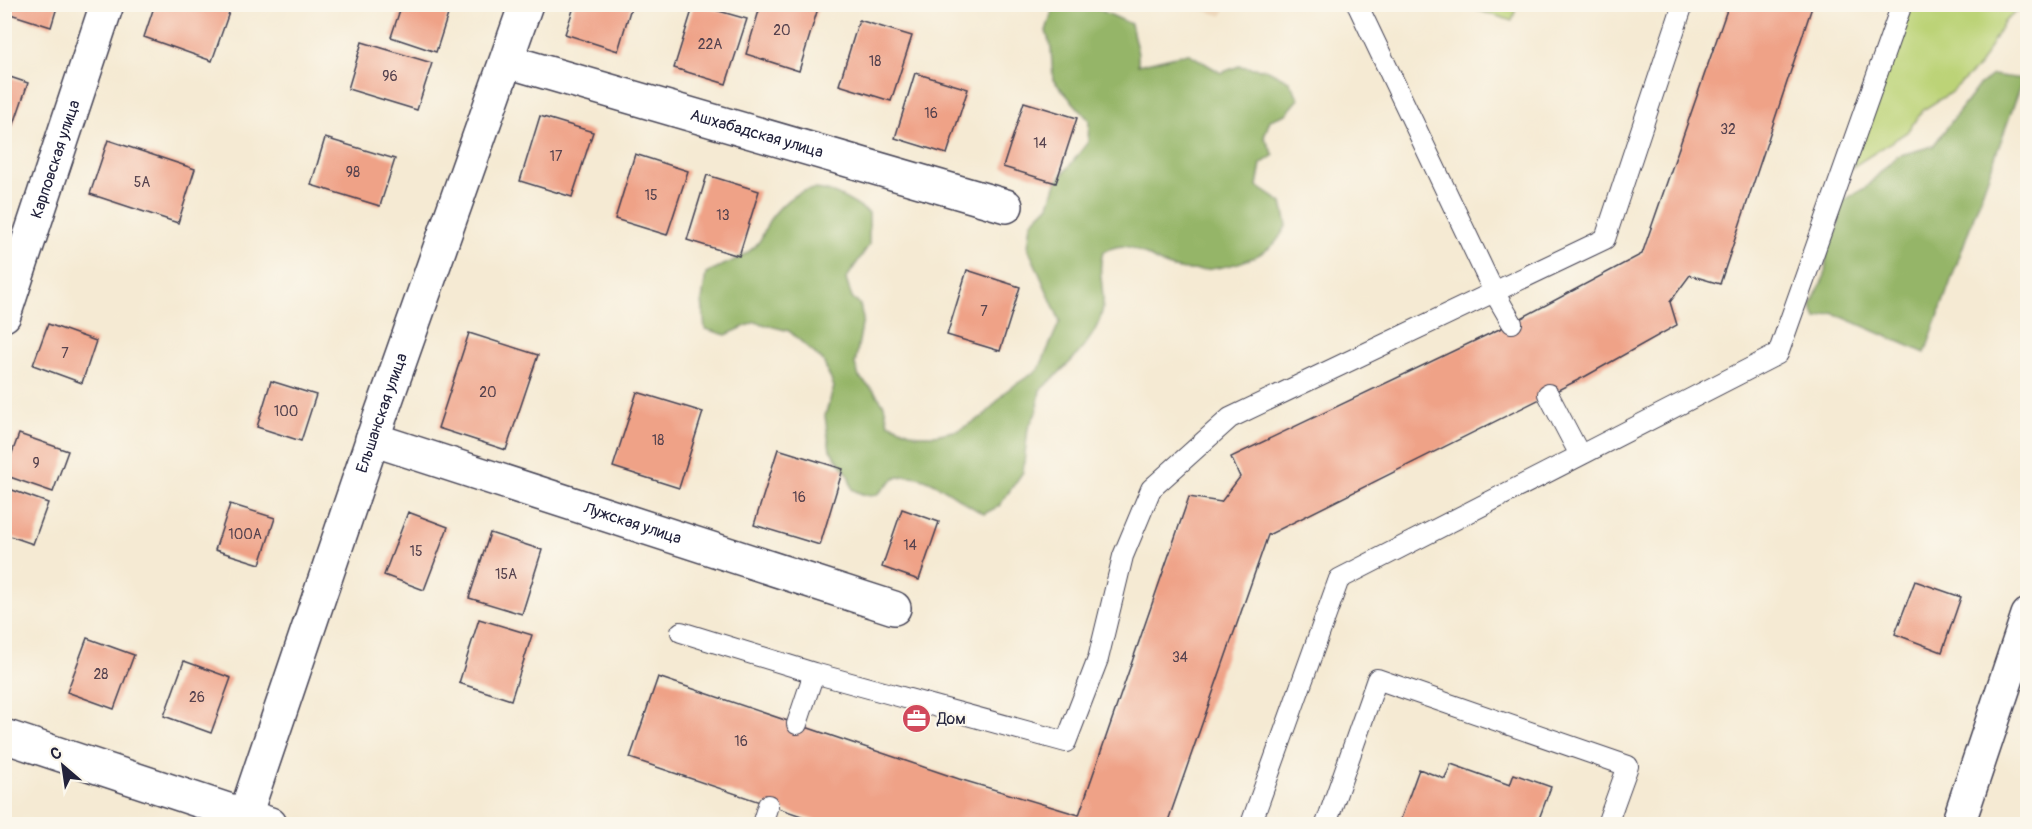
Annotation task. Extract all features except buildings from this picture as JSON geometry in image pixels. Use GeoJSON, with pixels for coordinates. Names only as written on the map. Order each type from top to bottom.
{"type":"FeatureCollection","features":[{"type":"Feature","properties":{"kind":"street","name":"Карповская улица"},"geometry":{"type":"LineString","coordinates":[[4,315],[107,4]]}},
{"type":"Feature","properties":{"kind":"street","name":"Ельшанская улица"},"geometry":{"type":"LineString","coordinates":[[252,822],[372,439],[526,4]]}},
{"type":"Feature","properties":{"kind":"street","name":"Ашхабадская улица"},"geometry":{"type":"LineString","coordinates":[[507,61],[1005,206]]}},
{"type":"Feature","properties":{"kind":"street","name":"Лужская улица"},"geometry":{"type":"LineString","coordinates":[[372,439],[894,608]]}},
{"type":"Feature","properties":{"kind":"street"},"geometry":{"type":"LineString","coordinates":[[1958,825],[2028,615]]}},
{"type":"Feature","properties":{"kind":"street"},"geometry":{"type":"LineString","coordinates":[[4,736],[252,822]]}},
{"type":"Feature","properties":{"kind":"lane"},"geometry":{"type":"LineString","coordinates":[[1357,4],[1494,292],[1512,323]]}},
{"type":"Feature","properties":{"kind":"lane"},"geometry":{"type":"LineString","coordinates":[[681,632],[814,673],[1066,742],[1098,659],[1123,556],[1151,489],[1230,418],[1605,239],[1683,4]]}},
{"type":"Feature","properties":{"kind":"lane"},"geometry":{"type":"LineString","coordinates":[[1251,825],[1339,579],[1778,354],[1902,4]]}},
{"type":"Feature","properties":{"kind":"lane"},"geometry":{"type":"LineString","coordinates":[[1548,394],[1580,455]]}},
{"type":"Feature","properties":{"kind":"lane"},"geometry":{"type":"LineString","coordinates":[[797,724],[814,673]]}},
{"type":"Feature","properties":{"kind":"lane"},"geometry":{"type":"LineString","coordinates":[[1326,825],[1377,679],[1628,766],[1607,825]]}},
{"type":"Feature","properties":{"kind":"lane"},"geometry":{"type":"LineString","coordinates":[[762,825],[768,805]]}},
{"type":"Feature","properties":{"kind":"shaded area"},"geometry":{"type":"Polygon","coordinates":[[[1186,5],[1227,5],[1222,16],[1186,5]]]}},
{"type":"Feature","properties":{"kind":"green space"},"geometry":{"type":"Polygon","coordinates":[[[1054,5],[1089,5],[1131,24],[1138,54],[1138,65],[1188,53],[1221,73],[1239,66],[1268,70],[1289,81],[1299,99],[1286,114],[1270,120],[1264,137],[1274,155],[1261,164],[1257,186],[1282,203],[1287,225],[1276,242],[1265,251],[1241,262],[1212,269],[1174,268],[1140,251],[1124,246],[1103,252],[1101,272],[1103,306],[1100,318],[1095,330],[1079,352],[1040,390],[1037,411],[1028,428],[1023,472],[999,506],[984,514],[935,484],[914,476],[896,478],[877,494],[871,496],[863,494],[852,489],[848,474],[830,450],[825,416],[834,387],[823,361],[789,331],[755,322],[726,335],[705,329],[702,301],[706,273],[741,257],[753,248],[760,240],[771,218],[783,204],[795,195],[806,190],[817,189],[855,204],[869,213],[869,245],[846,279],[852,298],[860,305],[863,319],[855,364],[859,377],[874,391],[884,405],[888,423],[917,435],[935,435],[959,430],[984,416],[1006,391],[1039,369],[1060,321],[1028,248],[1031,223],[1049,205],[1056,183],[1088,142],[1089,120],[1053,80],[1051,48],[1046,31],[1054,5]]]}},
{"type":"Feature","properties":{"kind":"green space"},"geometry":{"type":"Polygon","coordinates":[[[1462,5],[1517,5],[1512,21],[1462,5]]]}},
{"type":"Feature","properties":{"kind":"green space"},"geometry":{"type":"Polygon","coordinates":[[[1906,5],[2025,5],[2004,22],[1979,66],[1950,93],[1923,110],[1907,132],[1851,168],[1906,5]]]}},
{"type":"Feature","properties":{"kind":"green space"},"geometry":{"type":"Polygon","coordinates":[[[1992,75],[2023,79],[1925,353],[1833,313],[1816,319],[1811,305],[1825,275],[1827,251],[1838,228],[1842,201],[1865,188],[1897,156],[1933,146],[1979,85],[1992,75]]]}},
{"type":"Feature","properties":{"kind":"place","name":"Дом"},"geometry":{"type":"Point","coordinates":[916,719]}}]}
